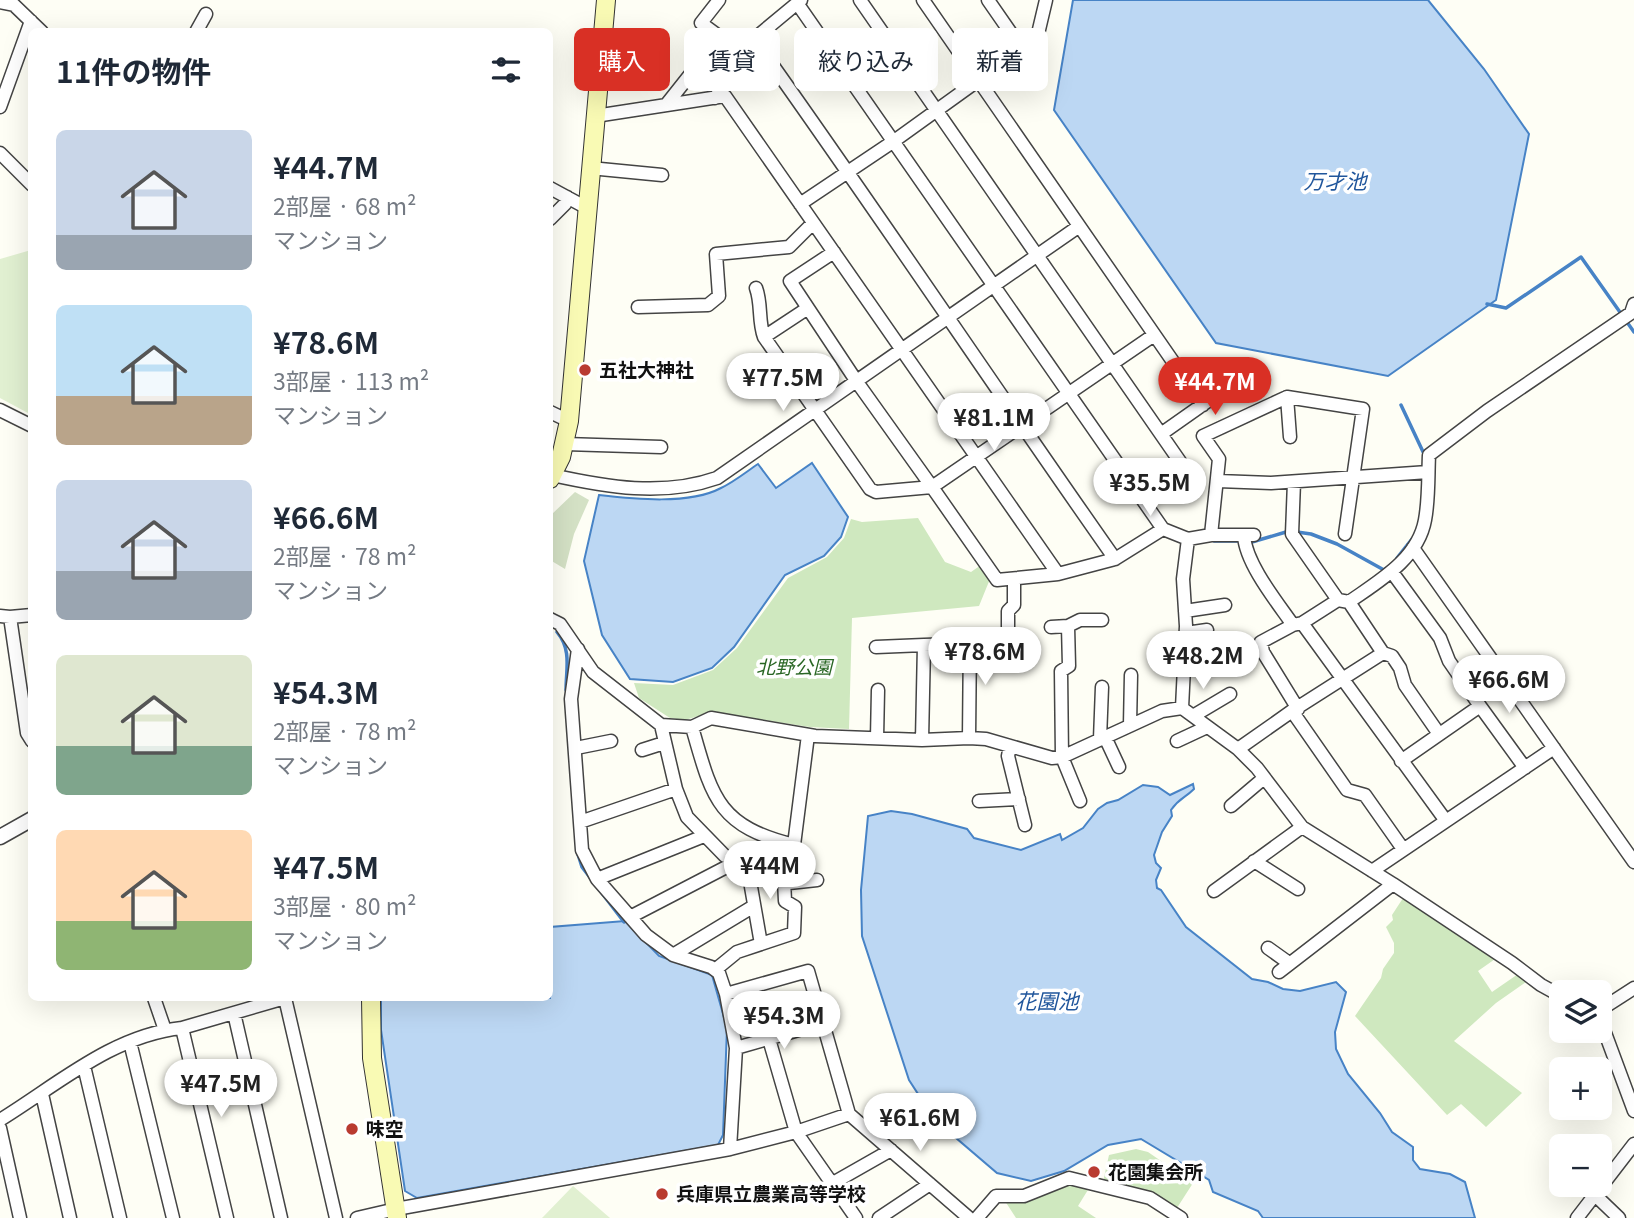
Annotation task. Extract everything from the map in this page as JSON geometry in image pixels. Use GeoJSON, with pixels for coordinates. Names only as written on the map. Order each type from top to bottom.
{"type":"FeatureCollection","features":[{"type":"Feature","properties":{"kind":"main road"},"geometry":{"type":"LineString","coordinates":[[553,469],[565,444],[569,421],[606,0]]}},
{"type":"Feature","properties":{"kind":"main road"},"geometry":{"type":"LineString","coordinates":[[371,1001],[372,1058],[397,1213]]}},
{"type":"Feature","properties":{"kind":"street"},"geometry":{"type":"LineString","coordinates":[[666,105],[724,33],[701,23],[719,0]]}},
{"type":"Feature","properties":{"kind":"street"},"geometry":{"type":"LineString","coordinates":[[860,0],[1183,466],[1141,497]]}},
{"type":"Feature","properties":{"kind":"street"},"geometry":{"type":"LineString","coordinates":[[923,0],[952,42]]}},
{"type":"Feature","properties":{"kind":"street"},"geometry":{"type":"LineString","coordinates":[[988,0],[1007,28]]}},
{"type":"Feature","properties":{"kind":"street"},"geometry":{"type":"LineString","coordinates":[[1039,28],[1046,0]]}},
{"type":"Feature","properties":{"kind":"street"},"geometry":{"type":"LineString","coordinates":[[0,2],[14,5],[38,28]]}},
{"type":"Feature","properties":{"kind":"street"},"geometry":{"type":"LineString","coordinates":[[767,28],[799,2],[1163,529],[1188,539],[1211,535],[1249,536],[1245,546],[1257,581],[1343,680],[1446,821]]}},
{"type":"Feature","properties":{"kind":"street"},"geometry":{"type":"LineString","coordinates":[[198,28],[206,14]]}},
{"type":"Feature","properties":{"kind":"street"},"geometry":{"type":"LineString","coordinates":[[28,28],[31,21]]}},
{"type":"Feature","properties":{"kind":"street"},"geometry":{"type":"LineString","coordinates":[[0,107],[28,29]]}},
{"type":"Feature","properties":{"kind":"street"},"geometry":{"type":"LineString","coordinates":[[780,76],[1115,559]]}},
{"type":"Feature","properties":{"kind":"street"},"geometry":{"type":"LineString","coordinates":[[715,98],[720,91]]}},
{"type":"Feature","properties":{"kind":"street"},"geometry":{"type":"LineString","coordinates":[[800,204],[894,141],[961,91]]}},
{"type":"Feature","properties":{"kind":"street"},"geometry":{"type":"LineString","coordinates":[[986,91],[1203,405]]}},
{"type":"Feature","properties":{"kind":"street"},"geometry":{"type":"LineString","coordinates":[[595,116],[725,96],[1058,575]]}},
{"type":"Feature","properties":{"kind":"street"},"geometry":{"type":"LineString","coordinates":[[0,153],[28,181]]}},
{"type":"Feature","properties":{"kind":"street"},"geometry":{"type":"LineString","coordinates":[[590,168],[662,175]]}},
{"type":"Feature","properties":{"kind":"street"},"geometry":{"type":"LineString","coordinates":[[553,190],[587,208]]}},
{"type":"Feature","properties":{"kind":"street"},"geometry":{"type":"LineString","coordinates":[[553,216],[565,204],[566,197]]}},
{"type":"Feature","properties":{"kind":"street"},"geometry":{"type":"LineString","coordinates":[[638,307],[667,312],[708,305],[719,296],[716,254],[789,247],[813,223]]}},
{"type":"Feature","properties":{"kind":"street"},"geometry":{"type":"LineString","coordinates":[[553,476],[634,489],[697,485],[717,478],[1078,227]]}},
{"type":"Feature","properties":{"kind":"street"},"geometry":{"type":"LineString","coordinates":[[834,251],[790,281],[857,382],[997,580],[1058,575],[1115,559],[1163,529]]}},
{"type":"Feature","properties":{"kind":"street"},"geometry":{"type":"LineString","coordinates":[[756,288],[760,298],[761,330],[764,337],[870,489],[876,492],[932,487],[1154,335]]}},
{"type":"Feature","properties":{"kind":"street"},"geometry":{"type":"LineString","coordinates":[[764,337],[808,308]]}},
{"type":"Feature","properties":{"kind":"street"},"geometry":{"type":"LineString","coordinates":[[1403,849],[1365,794],[1347,790],[1269,671],[1260,638],[1297,624],[1344,601],[1392,572],[1421,535],[1425,519],[1429,454],[1498,403],[1633,312]]}},
{"type":"Feature","properties":{"kind":"street"},"geometry":{"type":"LineString","coordinates":[[1161,434],[1249,372]]}},
{"type":"Feature","properties":{"kind":"street"},"geometry":{"type":"LineString","coordinates":[[1287,397],[1290,437]]}},
{"type":"Feature","properties":{"kind":"street"},"geometry":{"type":"LineString","coordinates":[[1211,535],[1219,459],[1203,436],[1287,397],[1363,409],[1354,478],[1344,512],[1345,534]]}},
{"type":"Feature","properties":{"kind":"street"},"geometry":{"type":"LineString","coordinates":[[0,410],[28,424]]}},
{"type":"Feature","properties":{"kind":"street"},"geometry":{"type":"LineString","coordinates":[[553,413],[569,421]]}},
{"type":"Feature","properties":{"kind":"street"},"geometry":{"type":"LineString","coordinates":[[565,444],[661,447]]}},
{"type":"Feature","properties":{"kind":"street"},"geometry":{"type":"LineString","coordinates":[[1218,481],[1294,482],[1428,472]]}},
{"type":"Feature","properties":{"kind":"street"},"geometry":{"type":"LineString","coordinates":[[1294,482],[1292,534],[1304,561],[1344,601],[1383,653],[1392,656],[1400,668],[1405,685],[1439,734]]}},
{"type":"Feature","properties":{"kind":"street"},"geometry":{"type":"LineString","coordinates":[[1182,708],[1186,633],[1183,579],[1188,539]]}},
{"type":"Feature","properties":{"kind":"street"},"geometry":{"type":"LineString","coordinates":[[1413,548],[1634,862]]}},
{"type":"Feature","properties":{"kind":"street"},"geometry":{"type":"LineString","coordinates":[[1392,572],[1440,638],[1449,661],[1525,768]]}},
{"type":"Feature","properties":{"kind":"street"},"geometry":{"type":"LineString","coordinates":[[969,738],[975,676],[970,637],[1008,635],[1008,611],[1014,605],[1014,579]]}},
{"type":"Feature","properties":{"kind":"street"},"geometry":{"type":"LineString","coordinates":[[1185,611],[1225,605]]}},
{"type":"Feature","properties":{"kind":"street"},"geometry":{"type":"LineString","coordinates":[[28,615],[5,617],[28,735]]}},
{"type":"Feature","properties":{"kind":"street"},"geometry":{"type":"LineString","coordinates":[[553,620],[560,624],[593,672],[661,725],[692,727],[711,718],[808,735],[922,740],[986,739],[1052,758],[1062,757],[1163,711],[1182,708],[1238,749],[1303,827],[1549,989]]}},
{"type":"Feature","properties":{"kind":"street"},"geometry":{"type":"LineString","coordinates":[[1051,627],[1069,626],[1080,620],[1102,621]]}},
{"type":"Feature","properties":{"kind":"street"},"geometry":{"type":"LineString","coordinates":[[1069,626],[1069,666],[1055,671],[1062,757],[1080,801]]}},
{"type":"Feature","properties":{"kind":"street"},"geometry":{"type":"LineString","coordinates":[[1186,633],[1208,630]]}},
{"type":"Feature","properties":{"kind":"street"},"geometry":{"type":"LineString","coordinates":[[876,647],[924,645],[950,640]]}},
{"type":"Feature","properties":{"kind":"street"},"geometry":{"type":"LineString","coordinates":[[922,740],[918,678],[924,645]]}},
{"type":"Feature","properties":{"kind":"street"},"geometry":{"type":"LineString","coordinates":[[578,649],[571,699],[582,850],[597,879],[646,934],[673,955],[719,973],[726,994],[736,1048],[730,1149]]}},
{"type":"Feature","properties":{"kind":"street"},"geometry":{"type":"LineString","coordinates":[[1238,749],[1383,653]]}},
{"type":"Feature","properties":{"kind":"street"},"geometry":{"type":"LineString","coordinates":[[1129,725],[1131,675]]}},
{"type":"Feature","properties":{"kind":"street"},"geometry":{"type":"LineString","coordinates":[[1102,687],[1103,738],[1119,767]]}},
{"type":"Feature","properties":{"kind":"street"},"geometry":{"type":"LineString","coordinates":[[877,738],[878,690]]}},
{"type":"Feature","properties":{"kind":"street"},"geometry":{"type":"LineString","coordinates":[[1193,716],[1230,694]]}},
{"type":"Feature","properties":{"kind":"street"},"geometry":{"type":"LineString","coordinates":[[1401,761],[1480,706]]}},
{"type":"Feature","properties":{"kind":"street"},"geometry":{"type":"LineString","coordinates":[[661,725],[676,789],[687,817],[704,836],[725,856],[789,883],[817,880]]}},
{"type":"Feature","properties":{"kind":"street"},"geometry":{"type":"LineString","coordinates":[[692,727],[707,780],[720,804],[738,823],[753,832],[794,845],[808,735]]}},
{"type":"Feature","properties":{"kind":"street"},"geometry":{"type":"LineString","coordinates":[[1177,741],[1207,727]]}},
{"type":"Feature","properties":{"kind":"street"},"geometry":{"type":"LineString","coordinates":[[576,748],[611,741]]}},
{"type":"Feature","properties":{"kind":"street"},"geometry":{"type":"LineString","coordinates":[[642,750],[664,743]]}},
{"type":"Feature","properties":{"kind":"street"},"geometry":{"type":"LineString","coordinates":[[1010,746],[1008,755],[1025,825]]}},
{"type":"Feature","properties":{"kind":"street"},"geometry":{"type":"LineString","coordinates":[[1372,871],[1554,748]]}},
{"type":"Feature","properties":{"kind":"street"},"geometry":{"type":"LineString","coordinates":[[1231,806],[1264,778]]}},
{"type":"Feature","properties":{"kind":"street"},"geometry":{"type":"LineString","coordinates":[[580,822],[676,789]]}},
{"type":"Feature","properties":{"kind":"street"},"geometry":{"type":"LineString","coordinates":[[979,801],[1019,799]]}},
{"type":"Feature","properties":{"kind":"street"},"geometry":{"type":"LineString","coordinates":[[0,837],[28,822]]}},
{"type":"Feature","properties":{"kind":"street"},"geometry":{"type":"LineString","coordinates":[[1214,891],[1303,827]]}},
{"type":"Feature","properties":{"kind":"street"},"geometry":{"type":"LineString","coordinates":[[597,879],[704,836]]}},
{"type":"Feature","properties":{"kind":"street"},"geometry":{"type":"LineString","coordinates":[[1254,861],[1298,889]]}},
{"type":"Feature","properties":{"kind":"street"},"geometry":{"type":"LineString","coordinates":[[742,863],[761,944]]}},
{"type":"Feature","properties":{"kind":"street"},"geometry":{"type":"LineString","coordinates":[[630,917],[742,863]]}},
{"type":"Feature","properties":{"kind":"street"},"geometry":{"type":"LineString","coordinates":[[715,970],[737,952],[794,933],[795,907],[785,901],[785,880]]}},
{"type":"Feature","properties":{"kind":"street"},"geometry":{"type":"LineString","coordinates":[[1279,972],[1393,884]]}},
{"type":"Feature","properties":{"kind":"street"},"geometry":{"type":"LineString","coordinates":[[673,955],[754,906]]}},
{"type":"Feature","properties":{"kind":"street"},"geometry":{"type":"LineString","coordinates":[[1268,948],[1289,963]]}},
{"type":"Feature","properties":{"kind":"street"},"geometry":{"type":"LineString","coordinates":[[726,994],[808,971],[849,1114],[970,1218]]}},
{"type":"Feature","properties":{"kind":"street"},"geometry":{"type":"LineString","coordinates":[[1612,1002],[1634,988]]}},
{"type":"Feature","properties":{"kind":"street"},"geometry":{"type":"LineString","coordinates":[[155,1001],[165,1030]]}},
{"type":"Feature","properties":{"kind":"street"},"geometry":{"type":"LineString","coordinates":[[20,1218],[1,1118],[106,1052],[165,1030],[182,1028],[275,1001]]}},
{"type":"Feature","properties":{"kind":"street"},"geometry":{"type":"LineString","coordinates":[[286,1001],[336,1218]]}},
{"type":"Feature","properties":{"kind":"street"},"geometry":{"type":"LineString","coordinates":[[233,1013],[281,1218]]}},
{"type":"Feature","properties":{"kind":"street"},"geometry":{"type":"LineString","coordinates":[[736,1048],[823,1023]]}},
{"type":"Feature","properties":{"kind":"street"},"geometry":{"type":"LineString","coordinates":[[182,1028],[227,1218]]}},
{"type":"Feature","properties":{"kind":"street"},"geometry":{"type":"LineString","coordinates":[[769,1039],[796,1132],[856,1218]]}},
{"type":"Feature","properties":{"kind":"street"},"geometry":{"type":"LineString","coordinates":[[130,1042],[173,1218]]}},
{"type":"Feature","properties":{"kind":"street"},"geometry":{"type":"LineString","coordinates":[[1609,1043],[1634,1111]]}},
{"type":"Feature","properties":{"kind":"street"},"geometry":{"type":"LineString","coordinates":[[84,1066],[120,1218]]}},
{"type":"Feature","properties":{"kind":"street"},"geometry":{"type":"LineString","coordinates":[[42,1094],[70,1218]]}},
{"type":"Feature","properties":{"kind":"street"},"geometry":{"type":"LineString","coordinates":[[357,1218],[397,1213],[730,1149],[796,1132],[849,1114]]}},
{"type":"Feature","properties":{"kind":"street"},"geometry":{"type":"LineString","coordinates":[[1612,1173],[1634,1144]]}},
{"type":"Feature","properties":{"kind":"street"},"geometry":{"type":"LineString","coordinates":[[833,1183],[891,1150]]}},
{"type":"Feature","properties":{"kind":"street"},"geometry":{"type":"LineString","coordinates":[[977,1218],[996,1196],[1024,1196],[1069,1178],[1150,1198],[1181,1218]]}},
{"type":"Feature","properties":{"kind":"street"},"geometry":{"type":"LineString","coordinates":[[878,1218],[930,1184]]}},
{"type":"Feature","properties":{"kind":"street"},"geometry":{"type":"LineString","coordinates":[[1577,1218],[1593,1197]]}},
{"type":"Feature","properties":{"kind":"street"},"geometry":{"type":"LineString","coordinates":[[1597,1197],[1619,1218]]}},
{"type":"Feature","properties":{"kind":"green space"},"geometry":{"type":"Polygon","coordinates":[[[28,251],[28,413],[0,398],[0,259],[28,251]]]}},
{"type":"Feature","properties":{"kind":"green space"},"geometry":{"type":"Polygon","coordinates":[[[575,492],[589,500],[574,534],[565,569],[553,562],[553,513],[575,492]]]}},
{"type":"Feature","properties":{"kind":"green space","name":"北野公園"},"geometry":{"type":"Polygon","coordinates":[[[918,518],[945,562],[971,572],[981,565],[990,579],[979,606],[852,618],[849,729],[810,727],[712,712],[685,720],[670,718],[639,698],[634,683],[673,685],[713,670],[737,648],[788,578],[827,557],[844,538],[851,519],[862,522],[918,518]]]}},
{"type":"Feature","properties":{"kind":"green space"},"geometry":{"type":"Polygon","coordinates":[[[1405,895],[1498,957],[1478,971],[1492,992],[1521,972],[1529,980],[1496,1003],[1454,1041],[1522,1093],[1486,1127],[1461,1104],[1447,1115],[1355,1016],[1381,978],[1383,969],[1394,953],[1394,943],[1386,927],[1393,920],[1392,915],[1405,895]]]}},
{"type":"Feature","properties":{"kind":"green space"},"geometry":{"type":"Polygon","coordinates":[[[1136,1149],[1148,1152],[1193,1183],[1175,1211],[1103,1182],[1109,1155],[1136,1149]]]}},
{"type":"Feature","properties":{"kind":"green space"},"geometry":{"type":"Polygon","coordinates":[[[1065,1183],[1091,1185],[1078,1206],[1096,1218],[1016,1218],[1003,1198],[1065,1183]]]}},
{"type":"Feature","properties":{"kind":"green space"},"geometry":{"type":"Polygon","coordinates":[[[573,1186],[610,1218],[542,1218],[573,1186]]]}},
{"type":"Feature","properties":{"kind":"water","name":"万才池"},"geometry":{"type":"Polygon","coordinates":[[[1073,0],[1428,0],[1484,69],[1529,134],[1496,300],[1388,376],[1216,343],[1054,110],[1073,0]]]}},
{"type":"Feature","properties":{"kind":"water"},"geometry":{"type":"Polygon","coordinates":[[[812,463],[848,517],[841,537],[824,556],[785,575],[734,647],[712,668],[673,682],[630,679],[602,635],[584,561],[599,495],[661,499],[693,497],[726,486],[758,464],[776,488],[812,463]]]}},
{"type":"Feature","properties":{"kind":"water","name":"花園池"},"geometry":{"type":"Polygon","coordinates":[[[1193,784],[1194,789],[1171,810],[1172,816],[1162,832],[1154,855],[1161,868],[1156,880],[1157,888],[1186,927],[1252,979],[1283,989],[1300,991],[1336,982],[1346,992],[1335,1032],[1336,1049],[1348,1074],[1392,1132],[1413,1147],[1413,1160],[1420,1169],[1450,1174],[1465,1182],[1475,1218],[1263,1218],[1258,1211],[1213,1192],[1209,1180],[1141,1139],[1108,1145],[1064,1171],[1031,1181],[997,1173],[935,1120],[909,1080],[862,936],[861,890],[868,816],[891,811],[912,814],[967,829],[974,838],[1021,850],[1060,834],[1062,840],[1083,828],[1098,809],[1143,785],[1158,787],[1170,795],[1193,784]]]}},
{"type":"Feature","properties":{"kind":"water"},"geometry":{"type":"Polygon","coordinates":[[[625,921],[659,956],[712,975],[727,1028],[723,1135],[718,1145],[417,1198],[405,1191],[381,1030],[381,1001],[553,1001],[553,927],[625,921]]]}},
{"type":"Feature","properties":{"kind":"waterway"},"geometry":{"type":"LineString","coordinates":[[1487,304],[1506,308],[1581,257],[1634,332]]}},
{"type":"Feature","properties":{"kind":"waterway"},"geometry":{"type":"LineString","coordinates":[[1401,405],[1425,456]]}},
{"type":"Feature","properties":{"kind":"waterway"},"geometry":{"type":"LineString","coordinates":[[1252,542],[1286,532]]}},
{"type":"Feature","properties":{"kind":"waterway"},"geometry":{"type":"LineString","coordinates":[[1297,532],[1311,534],[1337,544],[1384,570],[1387,568]]}},
{"type":"Feature","properties":{"kind":"waterway"},"geometry":{"type":"LineString","coordinates":[[1397,558],[1412,539]]}},
{"type":"Feature","properties":{"kind":"waterway"},"geometry":{"type":"LineString","coordinates":[[1214,541],[1237,541]]}},
{"type":"Feature","properties":{"kind":"waterway"},"geometry":{"type":"LineString","coordinates":[[557,632],[565,646],[566,690]]}},
{"type":"Feature","properties":{"kind":"waterway"},"geometry":{"type":"LineString","coordinates":[[577,851],[582,867],[624,922]]}},
{"type":"Feature","properties":{"kind":"place","name":"五社大神社"},"geometry":{"type":"Point","coordinates":[585,370]}},
{"type":"Feature","properties":{"kind":"place","name":"味空"},"geometry":{"type":"Point","coordinates":[352,1129]}},
{"type":"Feature","properties":{"kind":"place","name":"花園集会所"},"geometry":{"type":"Point","coordinates":[1094,1172]}},
{"type":"Feature","properties":{"kind":"place","name":"兵庫県立農業高等学校"},"geometry":{"type":"Point","coordinates":[662,1194]}}]}
